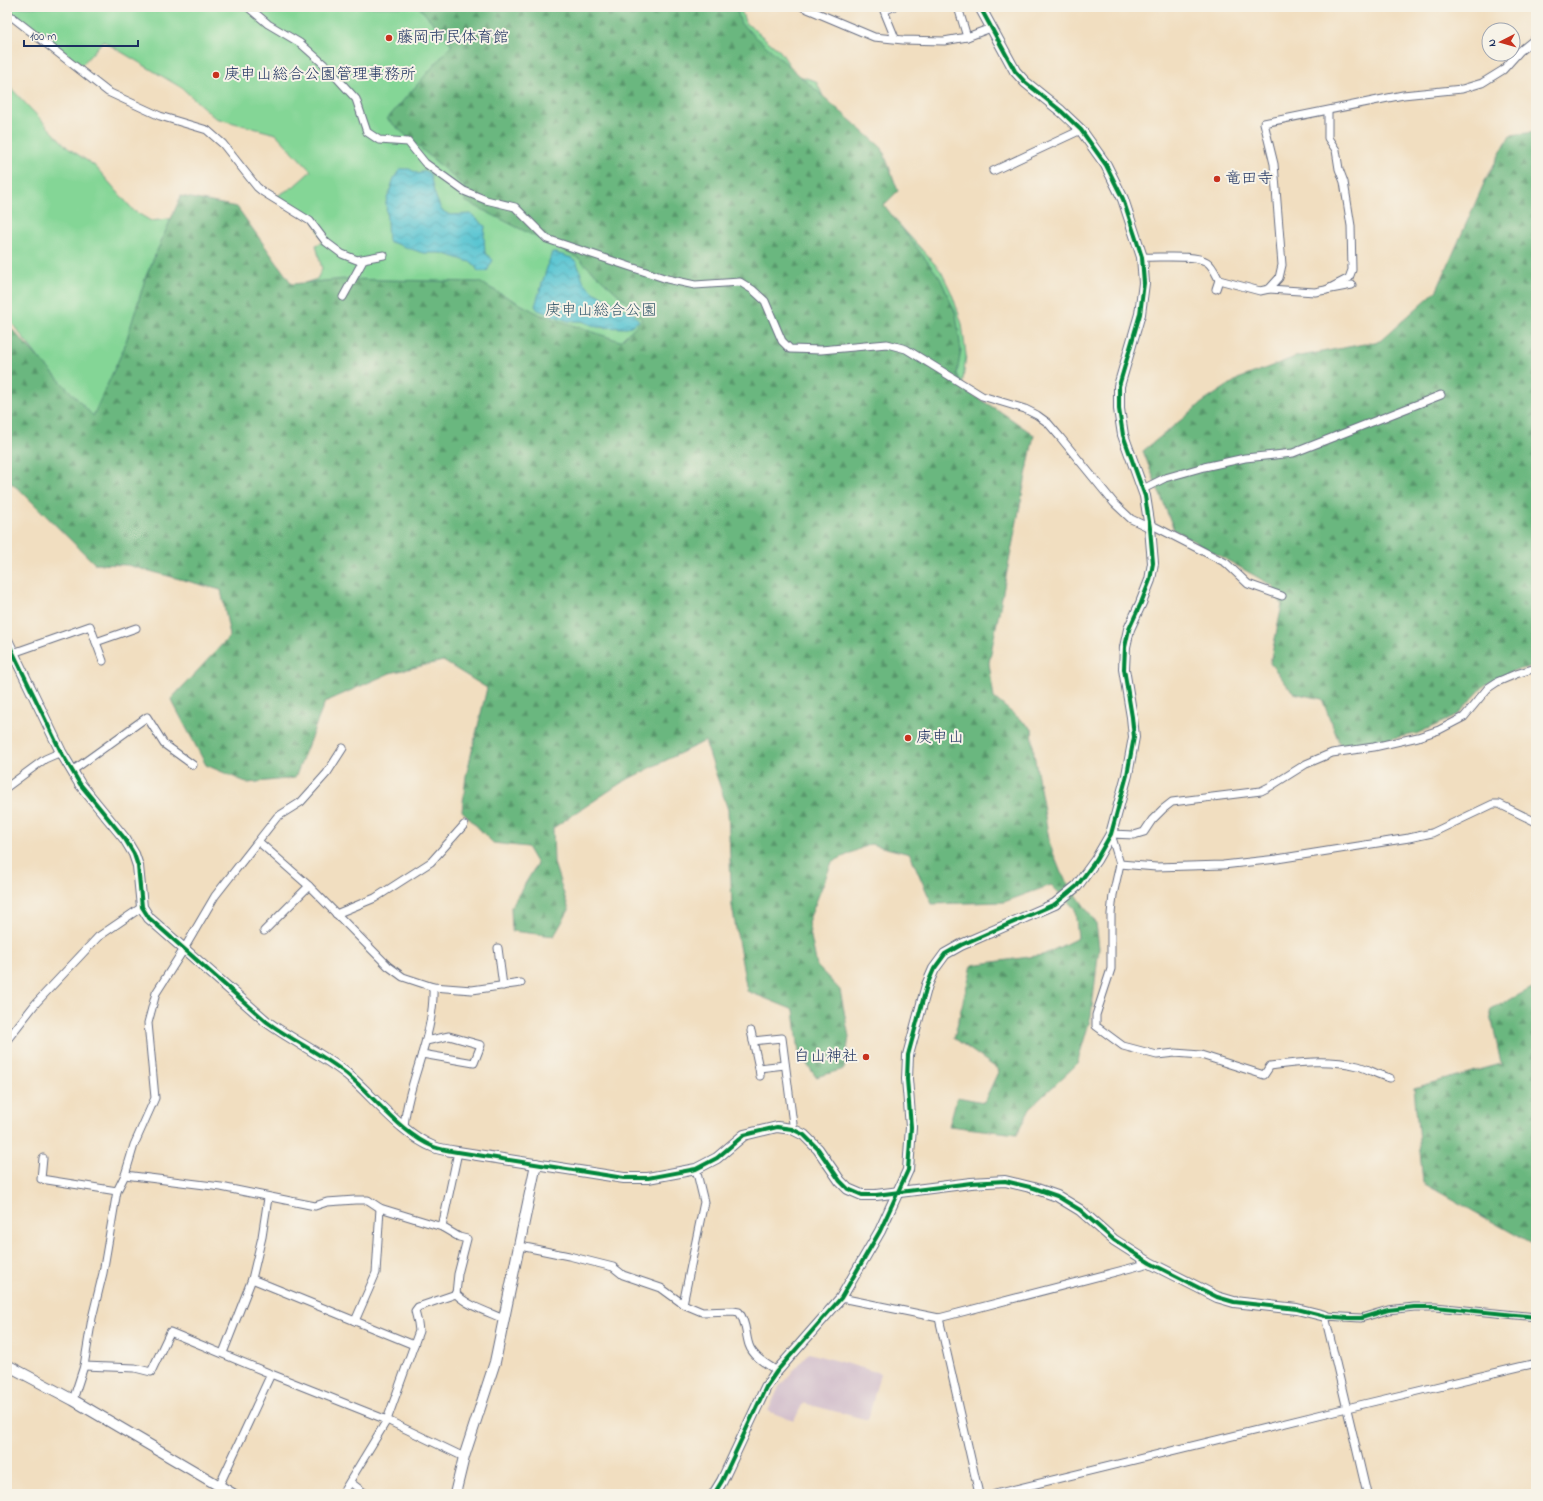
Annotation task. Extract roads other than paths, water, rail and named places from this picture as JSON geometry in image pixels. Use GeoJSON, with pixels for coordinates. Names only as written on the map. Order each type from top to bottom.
{"type":"FeatureCollection","features":[{"type":"Feature","properties":{"kind":"street"},"geometry":{"type":"LineString","coordinates":[[248,7],[268,24],[300,43],[326,67],[356,99],[367,132],[379,140],[408,142],[425,163],[464,191],[486,200],[515,207],[547,239],[667,279],[695,285],[740,282],[753,290],[765,301],[782,341],[790,349],[821,350],[887,344],[906,349],[982,396],[1025,409],[1048,423],[1114,503],[1131,519],[1150,526],[1226,563],[1248,584],[1282,596]]}},
{"type":"Feature","properties":{"kind":"street"},"geometry":{"type":"LineString","coordinates":[[803,7],[874,37],[903,40],[944,40],[967,37],[991,28]]}},
{"type":"Feature","properties":{"kind":"street"},"geometry":{"type":"LineString","coordinates":[[893,7],[884,11],[895,38]]}},
{"type":"Feature","properties":{"kind":"street"},"geometry":{"type":"LineString","coordinates":[[958,7],[967,37]]}},
{"type":"Feature","properties":{"kind":"street"},"geometry":{"type":"LineString","coordinates":[[714,1494],[722,1481],[766,1387],[777,1371],[841,1298],[880,1231],[908,1170],[911,1127],[907,1079],[908,1055],[927,985],[934,969],[945,954],[961,945],[1056,904],[1077,886],[1096,860],[1111,834],[1127,775],[1134,737],[1124,669],[1125,647],[1129,629],[1150,580],[1153,563],[1150,526],[1145,496],[1123,435],[1119,410],[1119,386],[1140,314],[1144,283],[1142,257],[1123,199],[1106,165],[1080,130],[1061,111],[1025,82],[1015,71],[980,7]]}},
{"type":"Feature","properties":{"kind":"street"},"geometry":{"type":"LineString","coordinates":[[7,13],[108,92],[160,116],[208,130],[223,144],[249,178],[263,192],[310,221],[326,242],[342,254],[357,260],[384,255]]}},
{"type":"Feature","properties":{"kind":"street"},"geometry":{"type":"LineString","coordinates":[[1269,289],[1279,278],[1282,265],[1274,164],[1264,123],[1404,95],[1462,89],[1482,83],[1503,70],[1520,51],[1536,38]]}},
{"type":"Feature","properties":{"kind":"street"},"geometry":{"type":"LineString","coordinates":[[1326,290],[1349,278],[1352,270],[1351,226],[1344,182],[1339,169],[1336,150],[1328,138],[1328,111]]}},
{"type":"Feature","properties":{"kind":"street"},"geometry":{"type":"LineString","coordinates":[[993,171],[1080,130]]}},
{"type":"Feature","properties":{"kind":"street"},"geometry":{"type":"LineString","coordinates":[[1142,257],[1200,258],[1208,262],[1219,280],[1260,291],[1269,289],[1315,292],[1352,285]]}},
{"type":"Feature","properties":{"kind":"street"},"geometry":{"type":"LineString","coordinates":[[343,297],[364,259]]}},
{"type":"Feature","properties":{"kind":"street"},"geometry":{"type":"LineString","coordinates":[[1216,289],[1219,280]]}},
{"type":"Feature","properties":{"kind":"street"},"geometry":{"type":"LineString","coordinates":[[1143,489],[1165,478],[1204,467],[1245,458],[1293,453],[1440,395]]}},
{"type":"Feature","properties":{"kind":"street"},"geometry":{"type":"LineString","coordinates":[[13,653],[90,626],[103,661]]}},
{"type":"Feature","properties":{"kind":"street"},"geometry":{"type":"LineString","coordinates":[[96,642],[136,628]]}},
{"type":"Feature","properties":{"kind":"street"},"geometry":{"type":"LineString","coordinates":[[7,640],[61,752],[72,771],[80,784],[125,839],[134,854],[138,866],[142,907],[157,926],[267,1022],[282,1033],[328,1060],[348,1075],[404,1127],[418,1138],[434,1147],[624,1178],[648,1178],[696,1169],[717,1158],[744,1135],[777,1127],[792,1129],[804,1135],[818,1149],[840,1181],[848,1189],[862,1195],[876,1195],[971,1182],[1005,1181],[1034,1188],[1057,1196],[1080,1210],[1114,1240],[1150,1263],[1217,1297],[1234,1302],[1297,1309],[1325,1316],[1361,1318],[1388,1310],[1414,1307],[1435,1307],[1536,1317]]}},
{"type":"Feature","properties":{"kind":"street"},"geometry":{"type":"LineString","coordinates":[[1111,834],[1134,835],[1144,832],[1152,820],[1172,802],[1261,791],[1306,764],[1332,753],[1374,747],[1418,737],[1439,730],[1464,716],[1488,688],[1497,682],[1536,668]]}},
{"type":"Feature","properties":{"kind":"street"},"geometry":{"type":"LineString","coordinates":[[72,771],[147,718],[164,744],[193,765]]}},
{"type":"Feature","properties":{"kind":"street"},"geometry":{"type":"LineString","coordinates":[[74,1400],[84,1366],[92,1318],[103,1273],[117,1191],[125,1175],[134,1145],[156,1094],[149,1044],[149,1017],[156,993],[215,896],[278,817],[301,802],[327,773],[343,748]]}},
{"type":"Feature","properties":{"kind":"street"},"geometry":{"type":"LineString","coordinates":[[7,787],[45,759],[61,752]]}},
{"type":"Feature","properties":{"kind":"street"},"geometry":{"type":"LineString","coordinates":[[1120,864],[1156,867],[1223,865],[1277,859],[1395,840],[1432,832],[1493,804],[1499,804],[1536,822]]}},
{"type":"Feature","properties":{"kind":"street"},"geometry":{"type":"LineString","coordinates":[[336,914],[375,898],[431,862],[464,825]]}},
{"type":"Feature","properties":{"kind":"street"},"geometry":{"type":"LineString","coordinates":[[1111,834],[1120,864],[1113,895],[1111,914],[1111,969],[1096,1015],[1096,1026],[1123,1046],[1157,1055],[1175,1053],[1201,1055],[1264,1075],[1270,1066],[1299,1062],[1330,1062],[1360,1067],[1381,1076],[1390,1078]]}},
{"type":"Feature","properties":{"kind":"street"},"geometry":{"type":"LineString","coordinates":[[259,842],[309,886],[393,970],[403,977],[433,987],[472,990],[521,983]]}},
{"type":"Feature","properties":{"kind":"street"},"geometry":{"type":"LineString","coordinates":[[264,931],[309,886]]}},
{"type":"Feature","properties":{"kind":"street"},"geometry":{"type":"LineString","coordinates":[[7,1040],[36,1003],[98,937],[142,907]]}},
{"type":"Feature","properties":{"kind":"street"},"geometry":{"type":"LineString","coordinates":[[498,948],[502,986]]}},
{"type":"Feature","properties":{"kind":"street"},"geometry":{"type":"LineString","coordinates":[[404,1127],[405,1112],[426,1041],[434,999],[433,987]]}},
{"type":"Feature","properties":{"kind":"street"},"geometry":{"type":"LineString","coordinates":[[750,1031],[760,1076]]}},
{"type":"Feature","properties":{"kind":"street"},"geometry":{"type":"LineString","coordinates":[[422,1054],[474,1063],[482,1045],[449,1036],[426,1041]]}},
{"type":"Feature","properties":{"kind":"street"},"geometry":{"type":"LineString","coordinates":[[753,1041],[782,1038],[793,1124],[792,1129]]}},
{"type":"Feature","properties":{"kind":"street"},"geometry":{"type":"LineString","coordinates":[[759,1068],[785,1065]]}},
{"type":"Feature","properties":{"kind":"street"},"geometry":{"type":"LineString","coordinates":[[442,1227],[458,1152]]}},
{"type":"Feature","properties":{"kind":"street"},"geometry":{"type":"LineString","coordinates":[[44,1158],[41,1178],[117,1191]]}},
{"type":"Feature","properties":{"kind":"street"},"geometry":{"type":"LineString","coordinates":[[455,1494],[464,1456],[495,1362],[536,1164]]}},
{"type":"Feature","properties":{"kind":"street"},"geometry":{"type":"LineString","coordinates":[[683,1304],[704,1202],[696,1169]]}},
{"type":"Feature","properties":{"kind":"street"},"geometry":{"type":"LineString","coordinates":[[125,1175],[221,1187],[268,1198],[315,1206],[327,1202],[368,1200],[380,1208],[442,1227],[467,1240],[458,1274],[456,1294]]}},
{"type":"Feature","properties":{"kind":"street"},"geometry":{"type":"LineString","coordinates":[[223,1353],[252,1279],[262,1237],[268,1198]]}},
{"type":"Feature","properties":{"kind":"street"},"geometry":{"type":"LineString","coordinates":[[355,1320],[376,1274],[380,1208]]}},
{"type":"Feature","properties":{"kind":"street"},"geometry":{"type":"LineString","coordinates":[[520,1246],[569,1256],[613,1268],[622,1275],[661,1288],[683,1304],[702,1312],[739,1312],[746,1323],[749,1346],[758,1358],[777,1371]]}},
{"type":"Feature","properties":{"kind":"street"},"geometry":{"type":"LineString","coordinates":[[841,1298],[939,1318],[1150,1263]]}},
{"type":"Feature","properties":{"kind":"street"},"geometry":{"type":"LineString","coordinates":[[252,1279],[414,1345]]}},
{"type":"Feature","properties":{"kind":"street"},"geometry":{"type":"LineString","coordinates":[[456,1294],[479,1308],[504,1319]]}},
{"type":"Feature","properties":{"kind":"street"},"geometry":{"type":"LineString","coordinates":[[342,1494],[387,1420],[419,1331],[415,1311],[418,1307],[456,1294]]}},
{"type":"Feature","properties":{"kind":"street"},"geometry":{"type":"LineString","coordinates":[[1325,1316],[1367,1494]]}},
{"type":"Feature","properties":{"kind":"street"},"geometry":{"type":"LineString","coordinates":[[939,1318],[979,1494]]}},
{"type":"Feature","properties":{"kind":"street"},"geometry":{"type":"LineString","coordinates":[[84,1366],[135,1368],[151,1372],[170,1332],[387,1420],[464,1456]]}},
{"type":"Feature","properties":{"kind":"street"},"geometry":{"type":"LineString","coordinates":[[996,1494],[1536,1363]]}},
{"type":"Feature","properties":{"kind":"street"},"geometry":{"type":"LineString","coordinates":[[7,1366],[74,1400],[233,1494]]}},
{"type":"Feature","properties":{"kind":"street"},"geometry":{"type":"LineString","coordinates":[[219,1486],[271,1374]]}},
{"type":"Feature","properties":{"kind":"street"},"geometry":{"type":"LineString","coordinates":[[350,1482],[366,1494]]}},
{"type":"Feature","properties":{"kind":"water"},"geometry":{"type":"Polygon","coordinates":[[[400,169],[409,169],[419,174],[424,170],[430,174],[434,192],[441,210],[450,215],[471,214],[485,226],[485,253],[493,260],[487,271],[478,271],[473,263],[442,253],[423,253],[388,241],[386,202],[394,178],[400,169]]]}},
{"type":"Feature","properties":{"kind":"water"},"geometry":{"type":"Polygon","coordinates":[[[552,252],[572,258],[577,263],[584,283],[595,293],[609,300],[620,308],[633,312],[639,321],[627,328],[597,327],[582,321],[568,321],[538,310],[535,306],[552,252]]]}},
{"type":"Feature","properties":{"kind":"place","name":"藤岡市民体育館"},"geometry":{"type":"Point","coordinates":[389,38]}},
{"type":"Feature","properties":{"kind":"place","name":"庚申山総合公園管理事務所"},"geometry":{"type":"Point","coordinates":[216,75]}},
{"type":"Feature","properties":{"kind":"place","name":"竜田寺"},"geometry":{"type":"Point","coordinates":[1217,179]}},
{"type":"Feature","properties":{"kind":"place","name":"庚申山"},"geometry":{"type":"Point","coordinates":[908,738]}},
{"type":"Feature","properties":{"kind":"place","name":"白山神社"},"geometry":{"type":"Point","coordinates":[866,1057]}},
{"type":"Feature","properties":{"kind":"park label","name":"庚申山総合公園"},"geometry":{"type":"Point","coordinates":[601,311]}}]}
